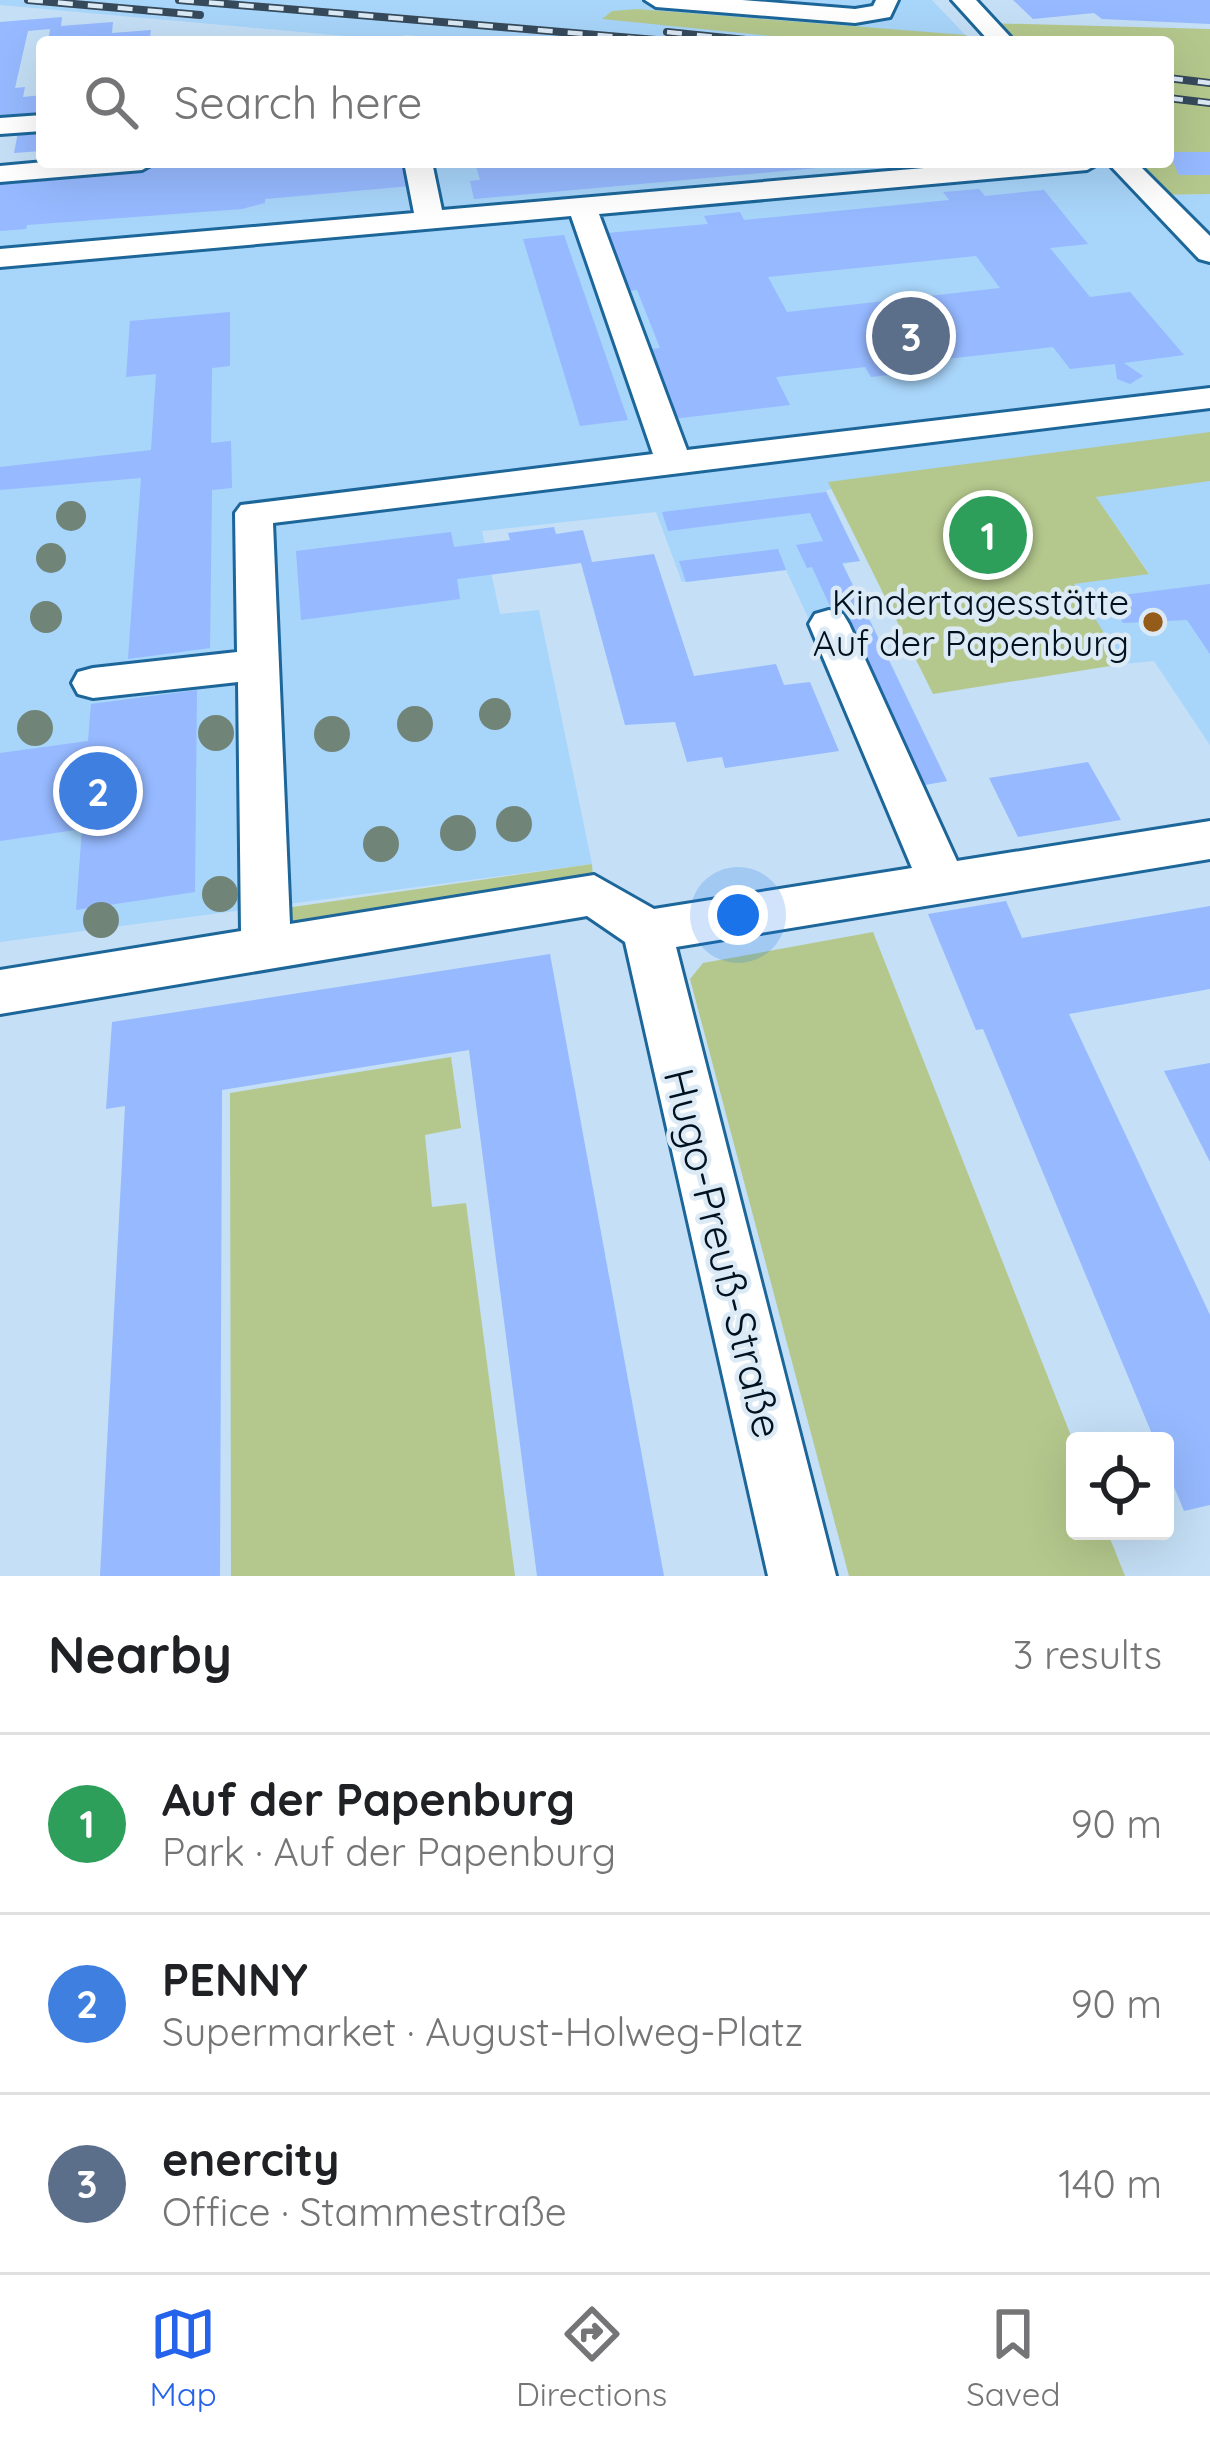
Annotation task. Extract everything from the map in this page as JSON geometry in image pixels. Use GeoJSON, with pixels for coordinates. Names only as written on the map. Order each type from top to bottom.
{"type":"FeatureCollection","features":[{"type":"Feature","properties":{"kind":"street"},"geometry":{"type":"LineString","coordinates":[[656,0],[855,16],[882,12],[886,0]]}},
{"type":"Feature","properties":{"kind":"street"},"geometry":{"type":"LineString","coordinates":[[963,0],[997,36]]}},
{"type":"Feature","properties":{"kind":"street"},"geometry":{"type":"LineString","coordinates":[[0,127],[36,124]]}},
{"type":"Feature","properties":{"kind":"street"},"geometry":{"type":"LineString","coordinates":[[0,174],[71,168]]}},
{"type":"Feature","properties":{"kind":"street"},"geometry":{"type":"LineString","coordinates":[[419,168],[430,222]]}},
{"type":"Feature","properties":{"kind":"street"},"geometry":{"type":"LineString","coordinates":[[0,258],[430,222],[952,168]]}},
{"type":"Feature","properties":{"kind":"street"},"geometry":{"type":"LineString","coordinates":[[1127,168],[1210,253]]}},
{"type":"Feature","properties":{"kind":"street"},"geometry":{"type":"LineString","coordinates":[[1164,206],[1210,205]]}},
{"type":"Feature","properties":{"kind":"street"},"geometry":{"type":"LineString","coordinates":[[582,207],[674,463]]}},
{"type":"Feature","properties":{"kind":"street"},"geometry":{"type":"LineString","coordinates":[[266,949],[254,513],[1210,398]]}},
{"type":"Feature","properties":{"kind":"street"},"geometry":{"type":"LineString","coordinates":[[829,624],[942,882]]}},
{"type":"Feature","properties":{"kind":"street"},"geometry":{"type":"LineString","coordinates":[[93,683],[261,653]]}},
{"type":"Feature","properties":{"kind":"street"},"geometry":{"type":"LineString","coordinates":[[1,1000],[266,949],[594,896],[646,931],[1210,840]]}},
{"type":"Feature","properties":{"kind":"street","name":"Hugo-Preuß-Straße"},"geometry":{"type":"LineString","coordinates":[[646,931],[802,1576]]}},
{"type":"Feature","properties":{"kind":"shaded area"},"geometry":{"type":"Polygon","coordinates":[[[0,0],[932,0],[966,36],[344,36],[0,5],[0,0]]]}},
{"type":"Feature","properties":{"kind":"shaded area"},"geometry":{"type":"Polygon","coordinates":[[[1127,168],[1154,195],[1210,194],[1210,433],[826,490],[860,561],[843,564],[947,781],[889,791],[786,570],[682,582],[656,512],[482,531],[500,614],[539,610],[592,864],[0,942],[0,170],[1127,168]]]}},
{"type":"Feature","properties":{"kind":"shaded area","name":"Kindertagesstätte Auf der Papenburg"},"geometry":{"type":"Polygon","coordinates":[[[1210,481],[1210,745],[1154,661],[1123,664],[1073,584],[1149,573],[1095,496],[1210,481]]]}},
{"type":"Feature","properties":{"kind":"green space"},"geometry":{"type":"Polygon","coordinates":[[[637,9],[967,36],[772,36],[602,19],[612,11],[637,9]]]}},
{"type":"Feature","properties":{"kind":"green space"},"geometry":{"type":"Polygon","coordinates":[[[985,23],[1210,29],[1210,194],[1153,195],[1127,168],[1174,168],[1174,36],[997,36],[985,23]]]}},
{"type":"Feature","properties":{"kind":"green space"},"geometry":{"type":"Polygon","coordinates":[[[1210,432],[1210,481],[1096,497],[1149,574],[1074,584],[1123,664],[933,694],[828,482],[1210,432]]]}},
{"type":"Feature","properties":{"kind":"green space"},"geometry":{"type":"Polygon","coordinates":[[[592,864],[594,895],[266,949],[265,911],[592,864]]]}},
{"type":"Feature","properties":{"kind":"green space"},"geometry":{"type":"Polygon","coordinates":[[[873,932],[1069,1432],[1066,1540],[1111,1540],[1125,1576],[849,1576],[690,979],[703,963],[873,932]]]}},
{"type":"Feature","properties":{"kind":"green space"},"geometry":{"type":"Polygon","coordinates":[[[451,1057],[461,1128],[425,1135],[432,1207],[466,1203],[515,1576],[231,1576],[230,1093],[451,1057]]]}},
{"type":"Feature","properties":{"kind":"building"},"geometry":{"type":"Polygon","coordinates":[[[1013,0],[1210,0],[1210,24],[1102,19],[1094,13],[1033,19],[1013,0]]]}},
{"type":"Feature","properties":{"kind":"building"},"geometry":{"type":"Polygon","coordinates":[[[62,17],[61,26],[113,22],[112,33],[151,30],[150,36],[49,36],[50,29],[28,31],[15,88],[25,87],[23,97],[36,96],[36,114],[0,117],[0,22],[62,17]]]}},
{"type":"Feature","properties":{"kind":"building"},"geometry":{"type":"Polygon","coordinates":[[[36,130],[36,151],[14,153],[18,132],[36,130]]]}},
{"type":"Feature","properties":{"kind":"building"},"geometry":{"type":"Polygon","coordinates":[[[1174,152],[1210,152],[1210,175],[1179,175],[1174,152]]]}},
{"type":"Feature","properties":{"kind":"building"},"geometry":{"type":"Polygon","coordinates":[[[133,168],[408,168],[411,186],[265,199],[265,203],[242,209],[0,231],[0,179],[133,168]]]}},
{"type":"Feature","properties":{"kind":"building"},"geometry":{"type":"Polygon","coordinates":[[[477,168],[817,168],[474,199],[470,181],[480,180],[477,168]]]}},
{"type":"Feature","properties":{"kind":"building"},"geometry":{"type":"Polygon","coordinates":[[[979,189],[985,196],[1044,190],[1088,244],[1050,248],[1090,297],[1130,292],[1184,355],[1124,363],[1143,376],[1130,384],[1117,379],[1115,364],[1070,369],[1053,347],[901,364],[906,373],[871,377],[865,367],[776,377],[790,405],[673,419],[645,350],[660,348],[637,290],[629,291],[607,233],[708,224],[704,216],[740,212],[744,220],[949,200],[943,192],[979,189]],[[976,256],[768,277],[787,312],[1000,288],[976,256]]]}},
{"type":"Feature","properties":{"kind":"building"},"geometry":{"type":"Polygon","coordinates":[[[564,235],[628,420],[580,426],[523,239],[564,235]]]}},
{"type":"Feature","properties":{"kind":"building"},"geometry":{"type":"Polygon","coordinates":[[[230,312],[230,366],[212,368],[211,443],[231,441],[232,488],[212,490],[210,648],[128,659],[141,478],[0,490],[0,467],[151,450],[156,374],[126,377],[130,321],[230,312]]]}},
{"type":"Feature","properties":{"kind":"building"},"geometry":{"type":"Polygon","coordinates":[[[826,492],[860,561],[842,563],[947,781],[913,787],[812,567],[807,568],[796,545],[823,541],[810,513],[668,531],[662,512],[826,492]]]}},
{"type":"Feature","properties":{"kind":"building"},"geometry":{"type":"Polygon","coordinates":[[[554,527],[556,534],[583,530],[592,562],[654,554],[694,676],[776,664],[784,685],[810,682],[839,751],[725,768],[722,757],[687,762],[675,722],[625,725],[581,563],[457,579],[460,599],[301,620],[296,551],[451,532],[454,547],[510,540],[508,533],[554,527]]]}},
{"type":"Feature","properties":{"kind":"building"},"geometry":{"type":"Polygon","coordinates":[[[778,549],[786,570],[686,582],[679,561],[778,549]]]}},
{"type":"Feature","properties":{"kind":"building"},"geometry":{"type":"Polygon","coordinates":[[[1210,584],[1210,654],[1187,620],[1123,623],[1107,597],[1210,584]]]}},
{"type":"Feature","properties":{"kind":"building"},"geometry":{"type":"Polygon","coordinates":[[[197,690],[195,892],[76,910],[82,829],[0,841],[0,753],[88,741],[91,704],[197,690]]]}},
{"type":"Feature","properties":{"kind":"building"},"geometry":{"type":"Polygon","coordinates":[[[1088,762],[1121,820],[1018,837],[989,778],[1088,762]]]}},
{"type":"Feature","properties":{"kind":"building"},"geometry":{"type":"Polygon","coordinates":[[[1006,901],[1022,938],[1210,906],[1210,989],[1069,1014],[1210,1315],[1210,1505],[1184,1511],[1174,1487],[1174,1432],[1151,1432],[983,1029],[976,1030],[928,914],[1006,901]]]}},
{"type":"Feature","properties":{"kind":"building"},"geometry":{"type":"Polygon","coordinates":[[[550,954],[664,1576],[537,1576],[469,1050],[222,1090],[220,1576],[100,1576],[125,1106],[106,1109],[112,1022],[550,954]]]}},
{"type":"Feature","properties":{"kind":"building"},"geometry":{"type":"Polygon","coordinates":[[[1210,1063],[1210,1162],[1164,1071],[1210,1063]]]}},
{"type":"Feature","properties":{"kind":"railway"},"geometry":{"type":"LineString","coordinates":[[28,0],[200,15]]}},
{"type":"Feature","properties":{"kind":"railway"},"geometry":{"type":"LineString","coordinates":[[179,0],[608,36]]}},
{"type":"Feature","properties":{"kind":"railway"},"geometry":{"type":"LineString","coordinates":[[667,32],[707,36]]}},
{"type":"Feature","properties":{"kind":"railway"},"geometry":{"type":"LineString","coordinates":[[1174,79],[1210,83]]}},
{"type":"Feature","properties":{"kind":"railway"},"geometry":{"type":"LineString","coordinates":[[1174,99],[1210,103]]}},
{"type":"Feature","properties":{"kind":"place","name":"enercity"},"geometry":{"type":"Point","coordinates":[911,336]}},
{"type":"Feature","properties":{"kind":"place","name":"Auf der Papenburg"},"geometry":{"type":"Point","coordinates":[988,535]}},
{"type":"Feature","properties":{"kind":"place","name":"Kindertagesstätte Auf der Papenburg"},"geometry":{"type":"Point","coordinates":[1153,622]}},
{"type":"Feature","properties":{"kind":"place","name":"PENNY"},"geometry":{"type":"Point","coordinates":[98,791]}}]}
